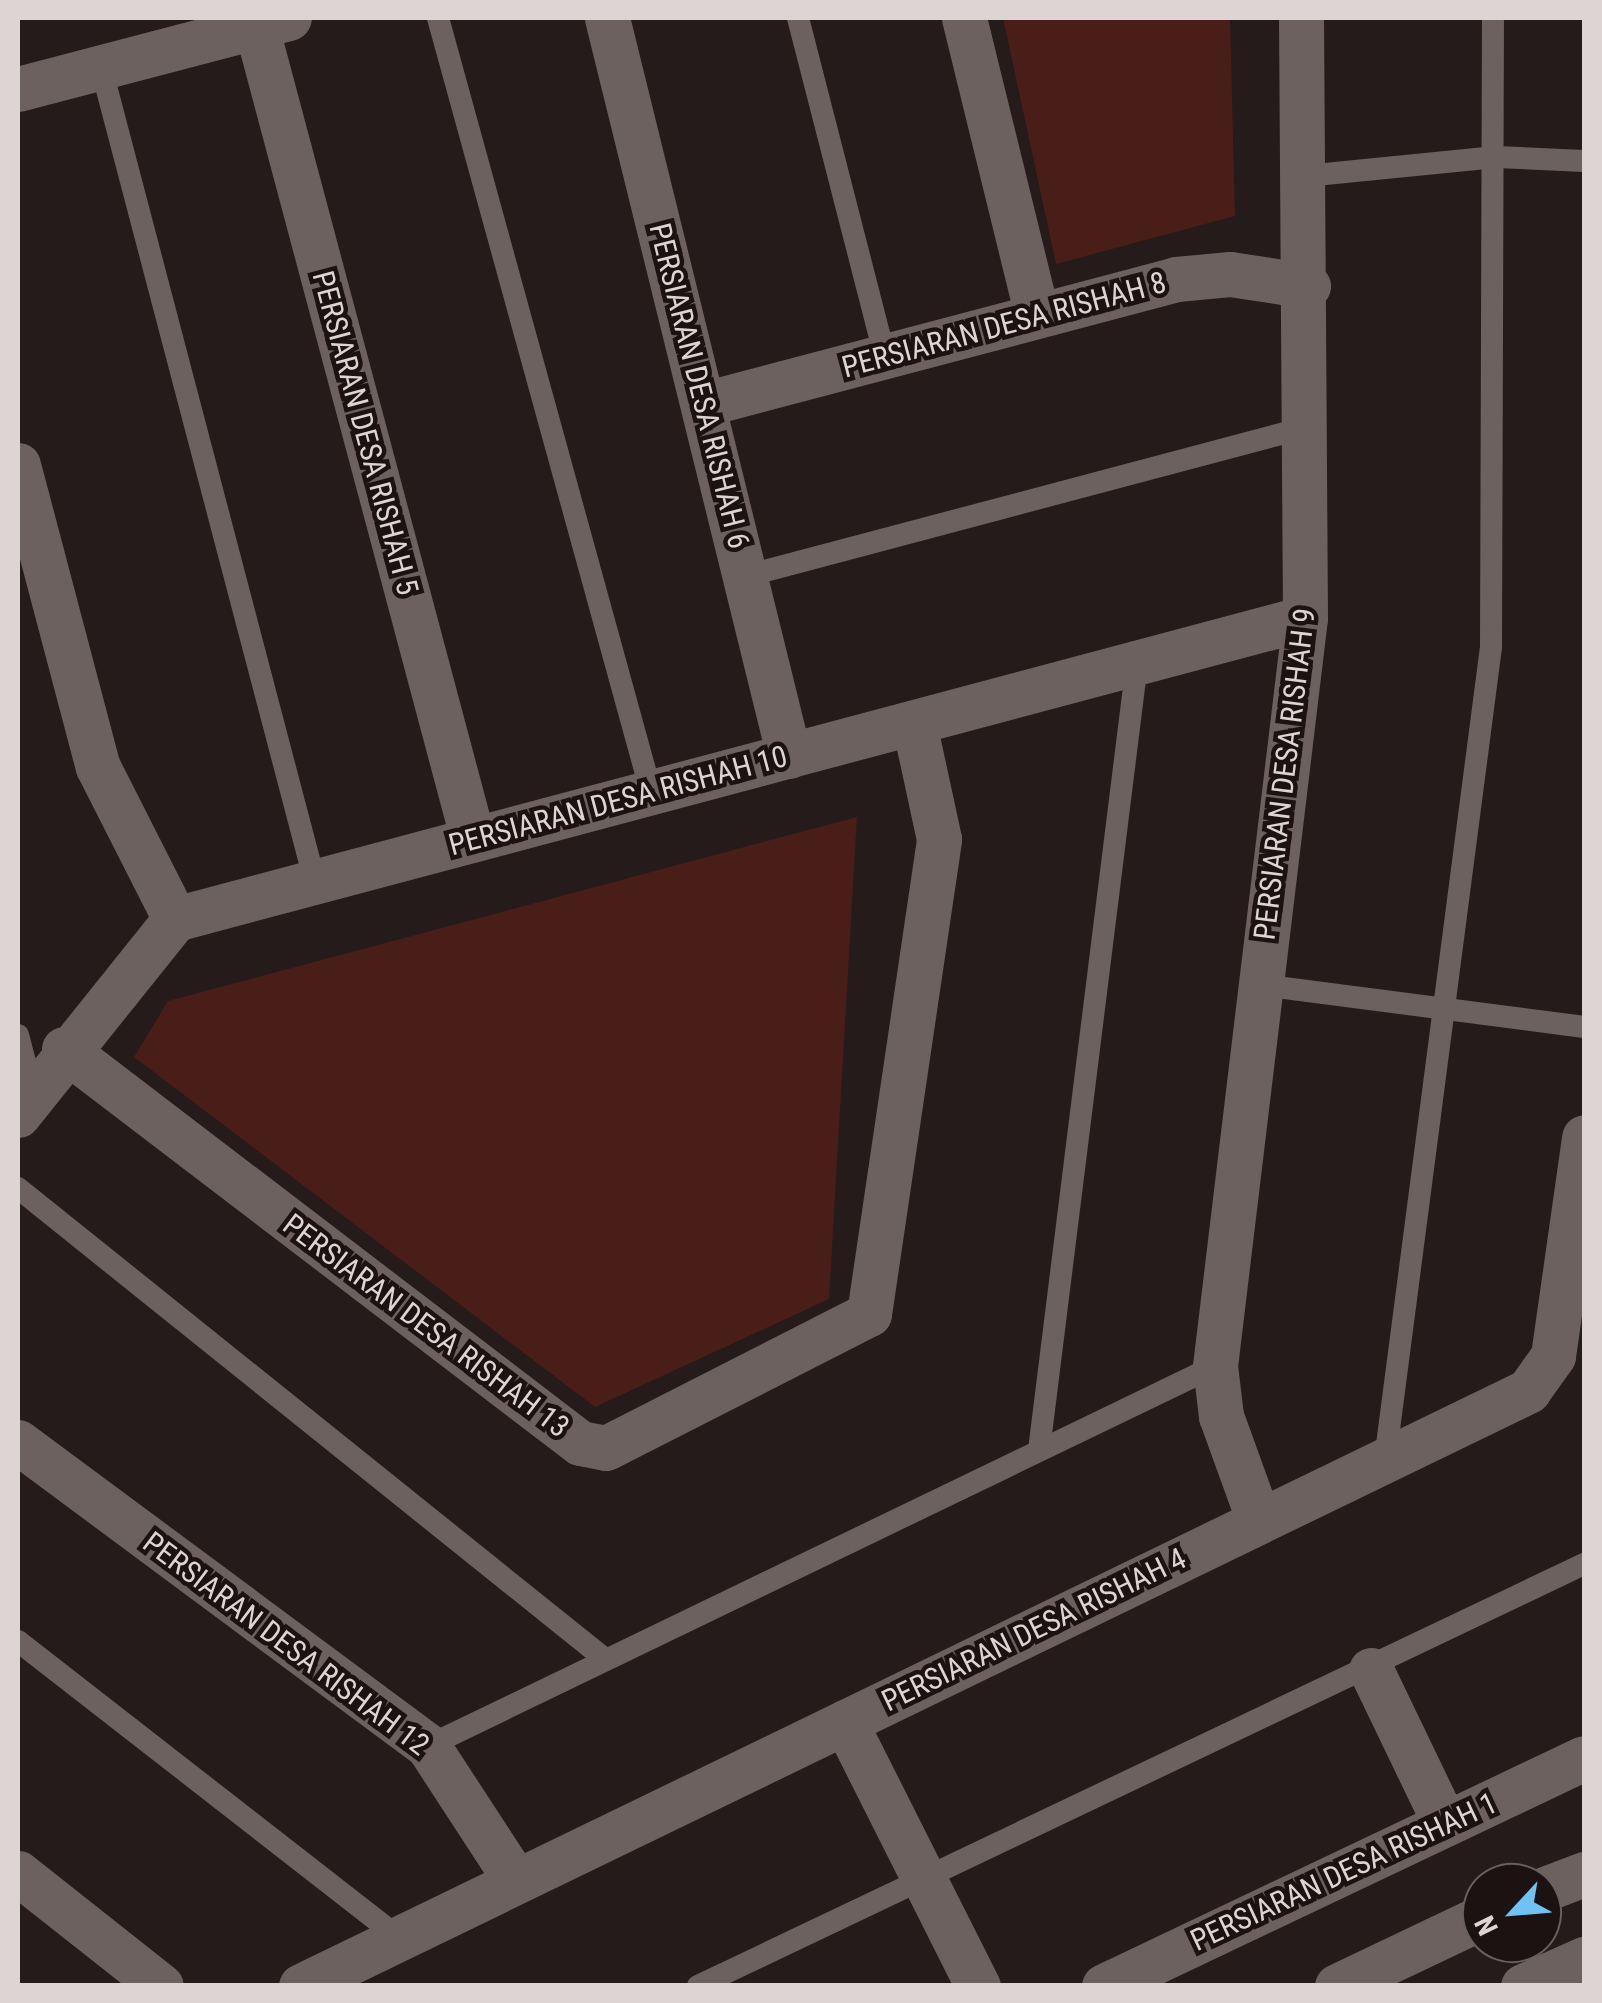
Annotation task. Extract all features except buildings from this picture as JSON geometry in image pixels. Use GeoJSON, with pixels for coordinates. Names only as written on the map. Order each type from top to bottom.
{"type":"FeatureCollection","features":[{"type":"Feature","properties":{"kind":"street","name":"PERSIARAN DESA RISHAH 6"},"geometry":{"type":"LineString","coordinates":[[608,18],[789,756]]}},
{"type":"Feature","properties":{"kind":"street"},"geometry":{"type":"LineString","coordinates":[[964,18],[1038,315]]}},
{"type":"Feature","properties":{"kind":"street","name":"PERSIARAN DESA RISHAH 9"},"geometry":{"type":"LineString","coordinates":[[1260,1520],[1222,1416],[1215,1366],[1306,618],[1308,286],[1301,18]]}},
{"type":"Feature","properties":{"kind":"street"},"geometry":{"type":"LineString","coordinates":[[18,89],[272,22]]}},
{"type":"Feature","properties":{"kind":"street","name":"PERSIARAN DESA RISHAH 5"},"geometry":{"type":"LineString","coordinates":[[272,22],[473,840]]}},
{"type":"Feature","properties":{"kind":"street","name":"PERSIARAN DESA RISHAH 8"},"geometry":{"type":"LineString","coordinates":[[704,404],[1176,280],[1230,274],[1308,286]]}},
{"type":"Feature","properties":{"kind":"street"},"geometry":{"type":"LineString","coordinates":[[18,465],[98,767],[175,919],[64,1049],[26,1106]]}},
{"type":"Feature","properties":{"kind":"street","name":"PERSIARAN DESA RISHAH 10"},"geometry":{"type":"LineString","coordinates":[[175,919],[1306,618]]}},
{"type":"Feature","properties":{"kind":"street","name":"PERSIARAN DESA RISHAH 13"},"geometry":{"type":"LineString","coordinates":[[64,1049],[580,1443],[606,1448],[869,1314],[938,839],[914,723]]}},
{"type":"Feature","properties":{"kind":"street","name":"PERSIARAN DESA RISHAH 4"},"geometry":{"type":"LineString","coordinates":[[301,1986],[1385,1460],[1543,1378],[1584,1137]]}},
{"type":"Feature","properties":{"kind":"street","name":"PERSIARAN DESA RISHAH 12"},"geometry":{"type":"LineString","coordinates":[[18,1442],[428,1746],[516,1881]]}},
{"type":"Feature","properties":{"kind":"street"},"geometry":{"type":"LineString","coordinates":[[1371,1670],[1444,1824]]}},
{"type":"Feature","properties":{"kind":"street"},"geometry":{"type":"LineString","coordinates":[[845,1722],[978,1986]]}},
{"type":"Feature","properties":{"kind":"street","name":"PERSIARAN DESA RISHAH 1"},"geometry":{"type":"LineString","coordinates":[[1104,1986],[1584,1758]]}},
{"type":"Feature","properties":{"kind":"street"},"geometry":{"type":"LineString","coordinates":[[18,1873],[160,1986]]}},
{"type":"Feature","properties":{"kind":"street"},"geometry":{"type":"LineString","coordinates":[[1365,1980],[1462,1928]]}},
{"type":"Feature","properties":{"kind":"street"},"geometry":{"type":"LineString","coordinates":[[1523,1986],[1584,1958]]}},
{"type":"Feature","properties":{"kind":"lane"},"geometry":{"type":"LineString","coordinates":[[438,18],[652,792]]}},
{"type":"Feature","properties":{"kind":"lane"},"geometry":{"type":"LineString","coordinates":[[798,18],[886,356]]}},
{"type":"Feature","properties":{"kind":"lane"},"geometry":{"type":"LineString","coordinates":[[1385,1460],[1492,647],[1496,157],[1493,18]]}},
{"type":"Feature","properties":{"kind":"lane"},"geometry":{"type":"LineString","coordinates":[[101,67],[315,882]]}},
{"type":"Feature","properties":{"kind":"lane"},"geometry":{"type":"LineString","coordinates":[[1305,176],[1496,157],[1584,160]]}},
{"type":"Feature","properties":{"kind":"lane"},"geometry":{"type":"LineString","coordinates":[[746,576],[1307,427]]}},
{"type":"Feature","properties":{"kind":"lane"},"geometry":{"type":"LineString","coordinates":[[1040,1450],[1137,663]]}},
{"type":"Feature","properties":{"kind":"lane"},"geometry":{"type":"LineString","coordinates":[[1260,985],[1584,1027]]}},
{"type":"Feature","properties":{"kind":"lane"},"geometry":{"type":"LineString","coordinates":[[18,1035],[26,1106]]}},
{"type":"Feature","properties":{"kind":"lane"},"geometry":{"type":"LineString","coordinates":[[18,1188],[606,1660]]}},
{"type":"Feature","properties":{"kind":"lane"},"geometry":{"type":"LineString","coordinates":[[428,1746],[1215,1366]]}},
{"type":"Feature","properties":{"kind":"lane"},"geometry":{"type":"LineString","coordinates":[[698,1986],[923,1877],[1371,1670],[1584,1564]]}},
{"type":"Feature","properties":{"kind":"lane"},"geometry":{"type":"LineString","coordinates":[[18,1642],[399,1938]]}},
{"type":"Feature","properties":{"kind":"shaded area"},"geometry":{"type":"Polygon","coordinates":[[[1003,18],[1230,18],[1235,216],[1056,264],[1003,18]]]}},
{"type":"Feature","properties":{"kind":"shaded area"},"geometry":{"type":"Polygon","coordinates":[[[857,817],[829,1299],[595,1407],[134,1057],[168,1001],[857,817]]]}}]}
